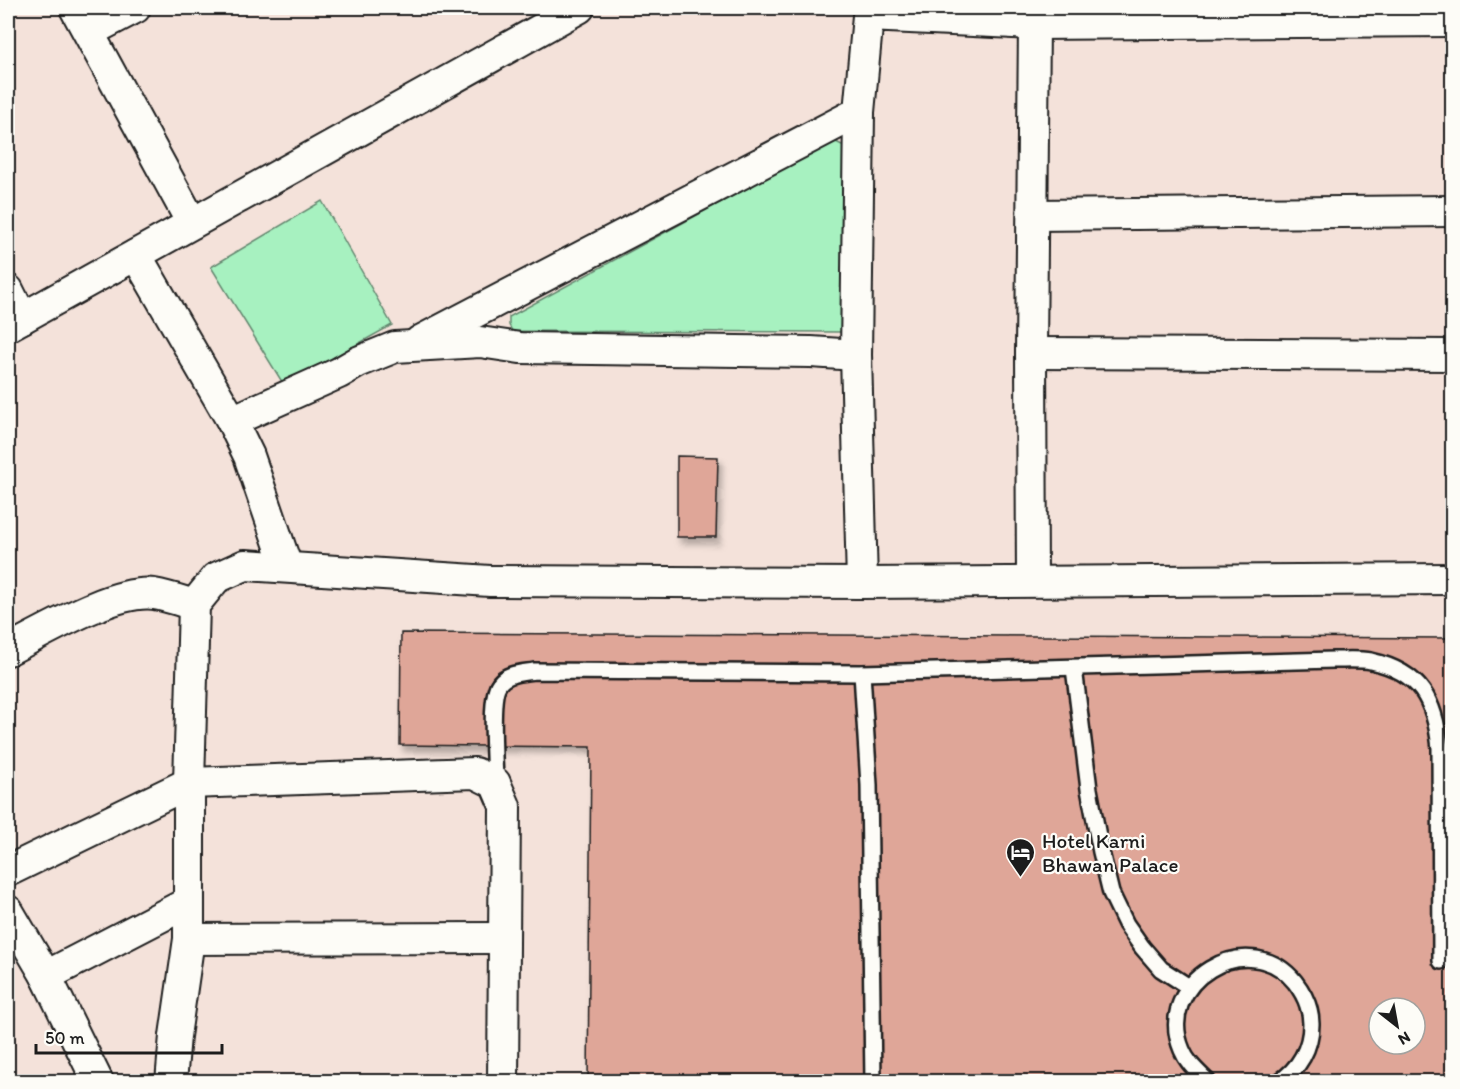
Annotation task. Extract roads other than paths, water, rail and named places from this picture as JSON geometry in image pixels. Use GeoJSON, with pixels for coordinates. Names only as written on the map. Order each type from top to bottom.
{"type":"FeatureCollection","features":[{"type":"Feature","properties":{"kind":"street"},"geometry":{"type":"LineString","coordinates":[[135,8],[82,20],[192,223]]}},
{"type":"Feature","properties":{"kind":"street"},"geometry":{"type":"LineString","coordinates":[[8,290],[15,322],[579,8]]}},
{"type":"Feature","properties":{"kind":"street"},"geometry":{"type":"LineString","coordinates":[[862,583],[856,355],[859,112],[866,12],[1034,24],[1443,17]]}},
{"type":"Feature","properties":{"kind":"street"},"geometry":{"type":"LineString","coordinates":[[1032,581],[1031,353],[1034,24]]}},
{"type":"Feature","properties":{"kind":"street"},"geometry":{"type":"LineString","coordinates":[[411,346],[859,112]]}},
{"type":"Feature","properties":{"kind":"street"},"geometry":{"type":"LineString","coordinates":[[1034,215],[1452,211]]}},
{"type":"Feature","properties":{"kind":"street"},"geometry":{"type":"LineString","coordinates":[[136,255],[232,421],[249,456],[287,567]]}},
{"type":"Feature","properties":{"kind":"street"},"geometry":{"type":"LineString","coordinates":[[232,421],[395,347],[480,342],[520,348],[811,352],[856,355]]}},
{"type":"Feature","properties":{"kind":"street"},"geometry":{"type":"LineString","coordinates":[[1031,353],[1452,356]]}},
{"type":"Feature","properties":{"kind":"street"},"geometry":{"type":"LineString","coordinates":[[171,1082],[189,939],[189,783],[194,605],[216,578],[245,565],[490,581],[862,583],[1452,579]]}},
{"type":"Feature","properties":{"kind":"street"},"geometry":{"type":"LineString","coordinates":[[8,650],[98,605],[126,596],[153,594],[194,605]]}},
{"type":"Feature","properties":{"kind":"street"},"geometry":{"type":"LineString","coordinates":[[8,871],[189,783],[475,773],[495,783],[505,806],[503,1082]]}},
{"type":"Feature","properties":{"kind":"street"},"geometry":{"type":"LineString","coordinates":[[46,976],[189,902]]}},
{"type":"Feature","properties":{"kind":"street"},"geometry":{"type":"LineString","coordinates":[[8,911],[46,976],[98,1082]]}},
{"type":"Feature","properties":{"kind":"street"},"geometry":{"type":"LineString","coordinates":[[189,939],[504,938]]}},
{"type":"Feature","properties":{"kind":"lane"},"geometry":{"type":"LineString","coordinates":[[495,783],[494,698],[499,684],[510,675],[534,671],[862,673],[1346,660],[1378,663],[1393,668],[1414,681],[1429,699],[1438,723],[1441,961]]}},
{"type":"Feature","properties":{"kind":"lane"},"geometry":{"type":"LineString","coordinates":[[1074,668],[1089,789],[1111,893],[1126,924],[1142,947],[1161,969],[1189,987]]}},
{"type":"Feature","properties":{"kind":"lane"},"geometry":{"type":"LineString","coordinates":[[862,673],[869,785],[873,1082]]}},
{"type":"Feature","properties":{"kind":"lane"},"geometry":{"type":"LineString","coordinates":[[1208,1082],[1192,1068],[1181,1049],[1177,1028],[1180,1007],[1189,987],[1204,972],[1224,961],[1247,958],[1269,962],[1289,974],[1303,992],[1311,1013],[1311,1036],[1303,1058],[1289,1076],[1279,1082]]}},
{"type":"Feature","properties":{"kind":"place","name":"Hotel Karni Bhawan Palace"},"geometry":{"type":"Point","coordinates":[1021,878]}}]}
